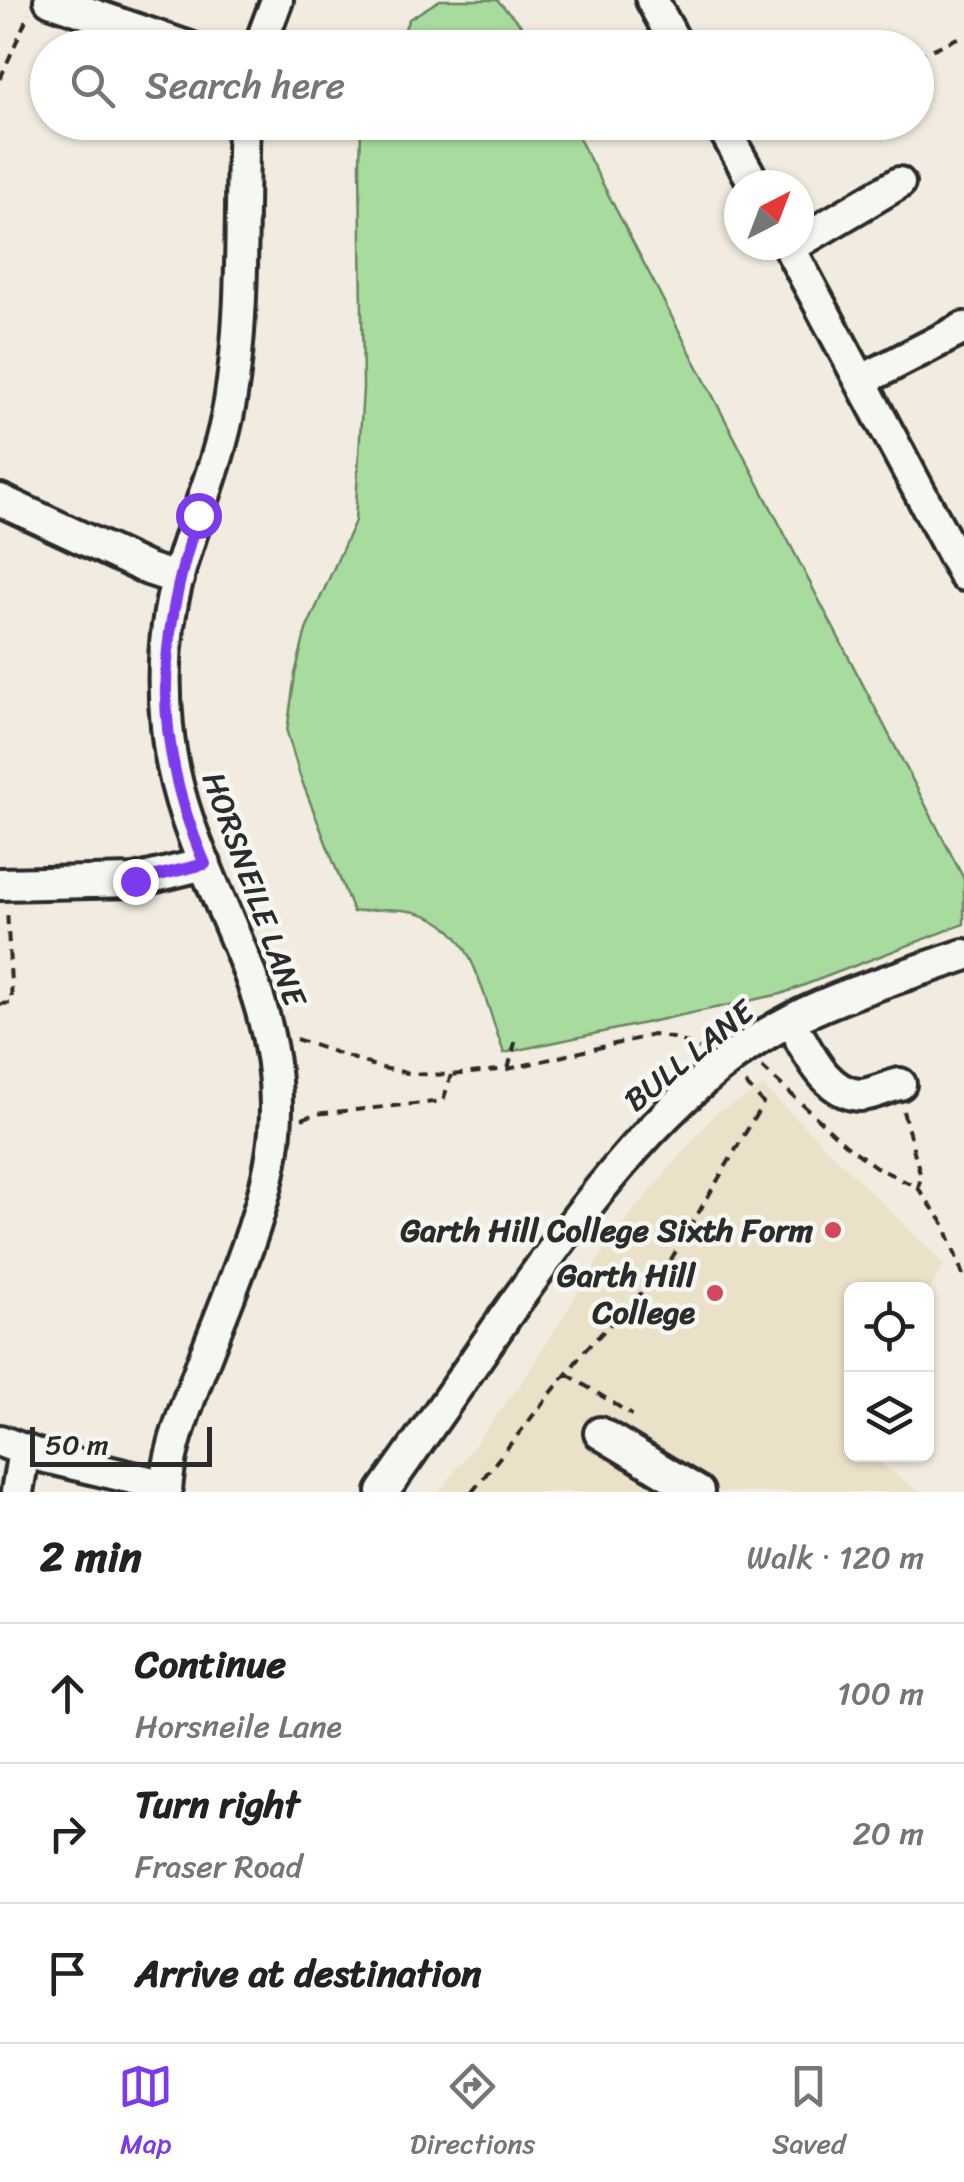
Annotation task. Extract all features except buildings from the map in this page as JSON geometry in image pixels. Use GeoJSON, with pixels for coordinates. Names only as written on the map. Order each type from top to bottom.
{"type":"FeatureCollection","features":[{"type":"Feature","properties":{"kind":"street"},"geometry":{"type":"LineString","coordinates":[[50,0],[138,30]]}},
{"type":"Feature","properties":{"kind":"street"},"geometry":{"type":"LineString","coordinates":[[266,30],[278,0]]}},
{"type":"Feature","properties":{"kind":"street"},"geometry":{"type":"LineString","coordinates":[[652,0],[668,30]]}},
{"type":"Feature","properties":{"kind":"street","name":"HORSNEILE LANE"},"geometry":{"type":"LineString","coordinates":[[166,1489],[172,1446],[262,1198],[276,1132],[276,1080],[260,995],[178,794],[167,728],[166,657],[178,579],[230,404],[236,350],[243,140]]}},
{"type":"Feature","properties":{"kind":"street"},"geometry":{"type":"LineString","coordinates":[[730,140],[747,170]]}},
{"type":"Feature","properties":{"kind":"street"},"geometry":{"type":"LineString","coordinates":[[814,232],[899,183]]}},
{"type":"Feature","properties":{"kind":"street"},"geometry":{"type":"LineString","coordinates":[[800,260],[964,574]]}},
{"type":"Feature","properties":{"kind":"street"},"geometry":{"type":"LineString","coordinates":[[861,382],[964,328]]}},
{"type":"Feature","properties":{"kind":"street"},"geometry":{"type":"LineString","coordinates":[[0,500],[178,579]]}},
{"type":"Feature","properties":{"kind":"street"},"geometry":{"type":"LineString","coordinates":[[3,884],[135,881],[205,864]]}},
{"type":"Feature","properties":{"kind":"street","name":"BULL LANE"},"geometry":{"type":"LineString","coordinates":[[383,1492],[554,1247],[668,1112],[755,1043],[793,1019],[964,955]]}},
{"type":"Feature","properties":{"kind":"street"},"geometry":{"type":"LineString","coordinates":[[801,1040],[821,1073],[840,1088],[860,1095],[898,1084]]}},
{"type":"Feature","properties":{"kind":"street"},"geometry":{"type":"LineString","coordinates":[[600,1433],[698,1492]]}},
{"type":"Feature","properties":{"kind":"street"},"geometry":{"type":"LineString","coordinates":[[21,1449],[166,1489]]}},
{"type":"Feature","properties":{"kind":"street"},"geometry":{"type":"LineString","coordinates":[[18,1492],[21,1449]]}},
{"type":"Feature","properties":{"kind":"street"},"geometry":{"type":"LineString","coordinates":[[21,1449],[34,1492]]}},
{"type":"Feature","properties":{"kind":"path"},"geometry":{"type":"LineString","coordinates":[[0,79],[35,0]]}},
{"type":"Feature","properties":{"kind":"path"},"geometry":{"type":"LineString","coordinates":[[934,49],[964,35]]}},
{"type":"Feature","properties":{"kind":"path"},"geometry":{"type":"LineString","coordinates":[[0,1004],[12,1004],[3,884]]}},
{"type":"Feature","properties":{"kind":"path"},"geometry":{"type":"LineString","coordinates":[[269,1031],[378,1068],[451,1076],[508,1069],[653,1035],[678,1039],[708,1053]]}},
{"type":"Feature","properties":{"kind":"path"},"geometry":{"type":"LineString","coordinates":[[508,1069],[516,1040]]}},
{"type":"Feature","properties":{"kind":"path"},"geometry":{"type":"LineString","coordinates":[[756,1060],[845,1144],[876,1167],[918,1188],[944,1224],[964,1278]]}},
{"type":"Feature","properties":{"kind":"path"},"geometry":{"type":"LineString","coordinates":[[276,1132],[314,1114],[443,1101],[451,1076]]}},
{"type":"Feature","properties":{"kind":"path"},"geometry":{"type":"LineString","coordinates":[[472,1492],[626,1304],[666,1268],[763,1104],[742,1081]]}},
{"type":"Feature","properties":{"kind":"path"},"geometry":{"type":"LineString","coordinates":[[898,1084],[920,1178],[918,1188]]}},
{"type":"Feature","properties":{"kind":"path"},"geometry":{"type":"LineString","coordinates":[[567,1374],[632,1415]]}},
{"type":"Feature","properties":{"kind":"shaded area","name":"Garth Hill College"},"geometry":{"type":"Polygon","coordinates":[[[764,1087],[944,1264],[934,1283],[844,1282],[844,1462],[879,1462],[919,1492],[439,1492],[522,1382],[616,1232],[715,1114],[764,1087]]]}},
{"type":"Feature","properties":{"kind":"green space"},"geometry":{"type":"Polygon","coordinates":[[[440,0],[497,0],[523,30],[404,30],[409,19],[440,0]]]}},
{"type":"Feature","properties":{"kind":"green space"},"geometry":{"type":"Polygon","coordinates":[[[361,140],[580,140],[964,879],[964,924],[781,994],[504,1053],[473,964],[444,925],[422,914],[392,909],[353,912],[287,732],[306,630],[355,521],[363,388],[361,140]]]}},
{"type":"Feature","properties":{"kind":"place","name":"Garth Hill College Sixth Form"},"geometry":{"type":"Point","coordinates":[833,1230]}},
{"type":"Feature","properties":{"kind":"place","name":"Garth Hill College"},"geometry":{"type":"Point","coordinates":[715,1293]}},
{"type":"Feature","properties":{"kind":"route"},"geometry":{"type":"LineString","coordinates":[[135,881],[205,864],[178,794],[166,703],[168,634],[178,579],[198,515]]}}]}
